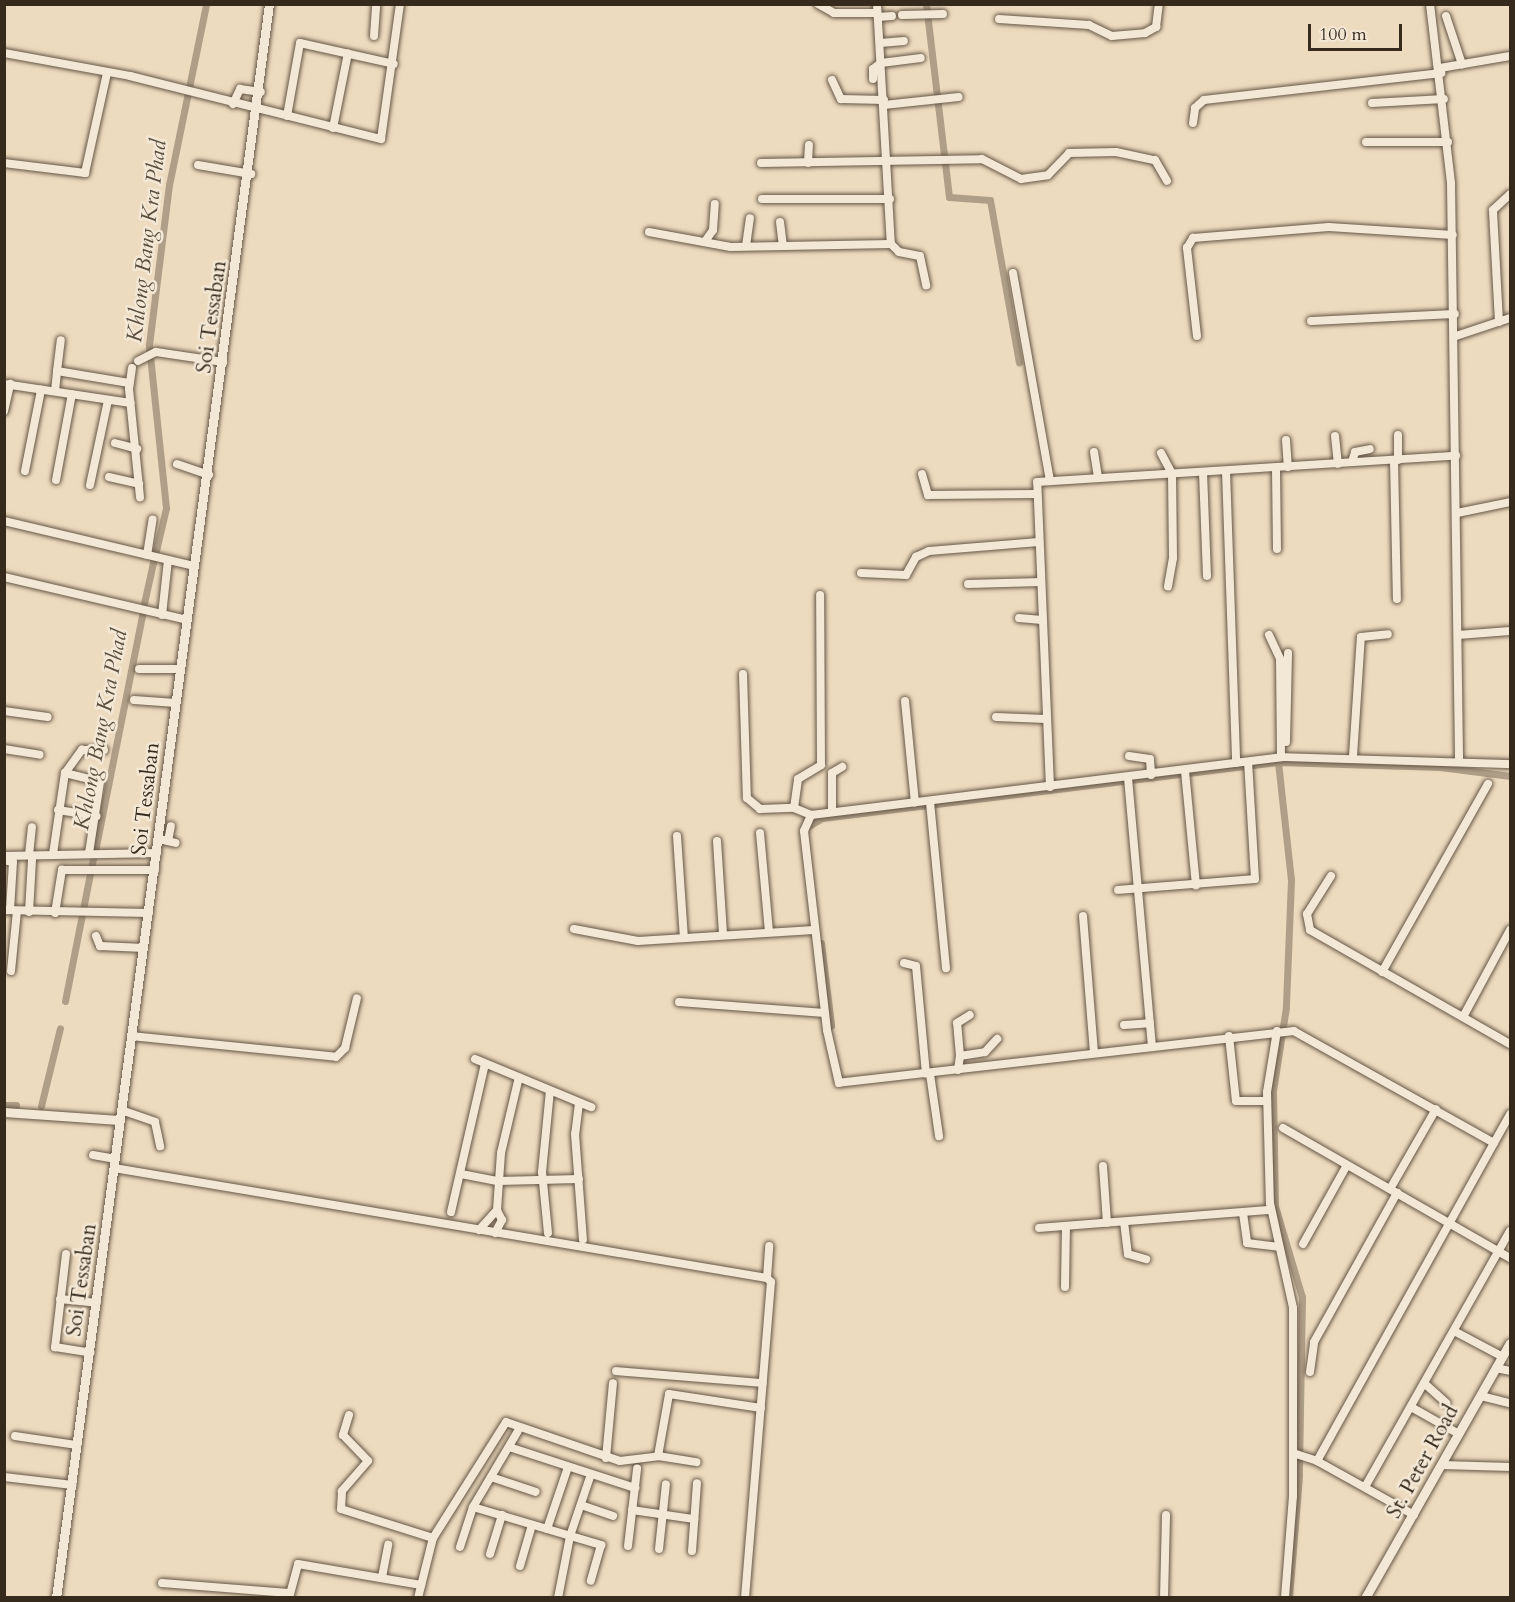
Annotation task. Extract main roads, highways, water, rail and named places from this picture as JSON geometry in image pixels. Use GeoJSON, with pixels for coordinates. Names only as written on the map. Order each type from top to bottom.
{"type":"FeatureCollection","features":[{"type":"Feature","properties":{"kind":"waterway","name":"Khlong Bang Kra Phad"},"geometry":{"type":"LineString","coordinates":[[155,555],[166,508],[149,345],[169,185],[206,4]]}},
{"type":"Feature","properties":{"kind":"waterway"},"geometry":{"type":"LineString","coordinates":[[926,4],[949,197],[990,200],[1019,362]]}},
{"type":"Feature","properties":{"kind":"waterway","name":"Khlong Bang Kra Phad"},"geometry":{"type":"LineString","coordinates":[[143,608],[154,558]]}},
{"type":"Feature","properties":{"kind":"waterway","name":"Khlong Bang Kra Phad"},"geometry":{"type":"LineString","coordinates":[[95,851],[142,615]]}},
{"type":"Feature","properties":{"kind":"waterway"},"geometry":{"type":"LineString","coordinates":[[1278,762],[1291,880],[1286,1007],[1273,1091],[1275,1206],[1302,1297],[1299,1476],[1289,1598]]}},
{"type":"Feature","properties":{"kind":"waterway"},"geometry":{"type":"LineString","coordinates":[[807,827],[822,818],[1278,762],[1440,767],[1510,776]]}},
{"type":"Feature","properties":{"kind":"waterway","name":"Khlong Bang Kra Phad"},"geometry":{"type":"LineString","coordinates":[[65,1001],[93,858]]}},
{"type":"Feature","properties":{"kind":"waterway"},"geometry":{"type":"LineString","coordinates":[[821,943],[831,1025]]}},
{"type":"Feature","properties":{"kind":"waterway","name":"Khlong Bang Kra Phad"},"geometry":{"type":"LineString","coordinates":[[41,1106],[60,1028]]}},
{"type":"Feature","properties":{"kind":"waterway","name":"Khlong Bang Kra Phad"},"geometry":{"type":"LineString","coordinates":[[4,1105],[16,1105]]}}]}
